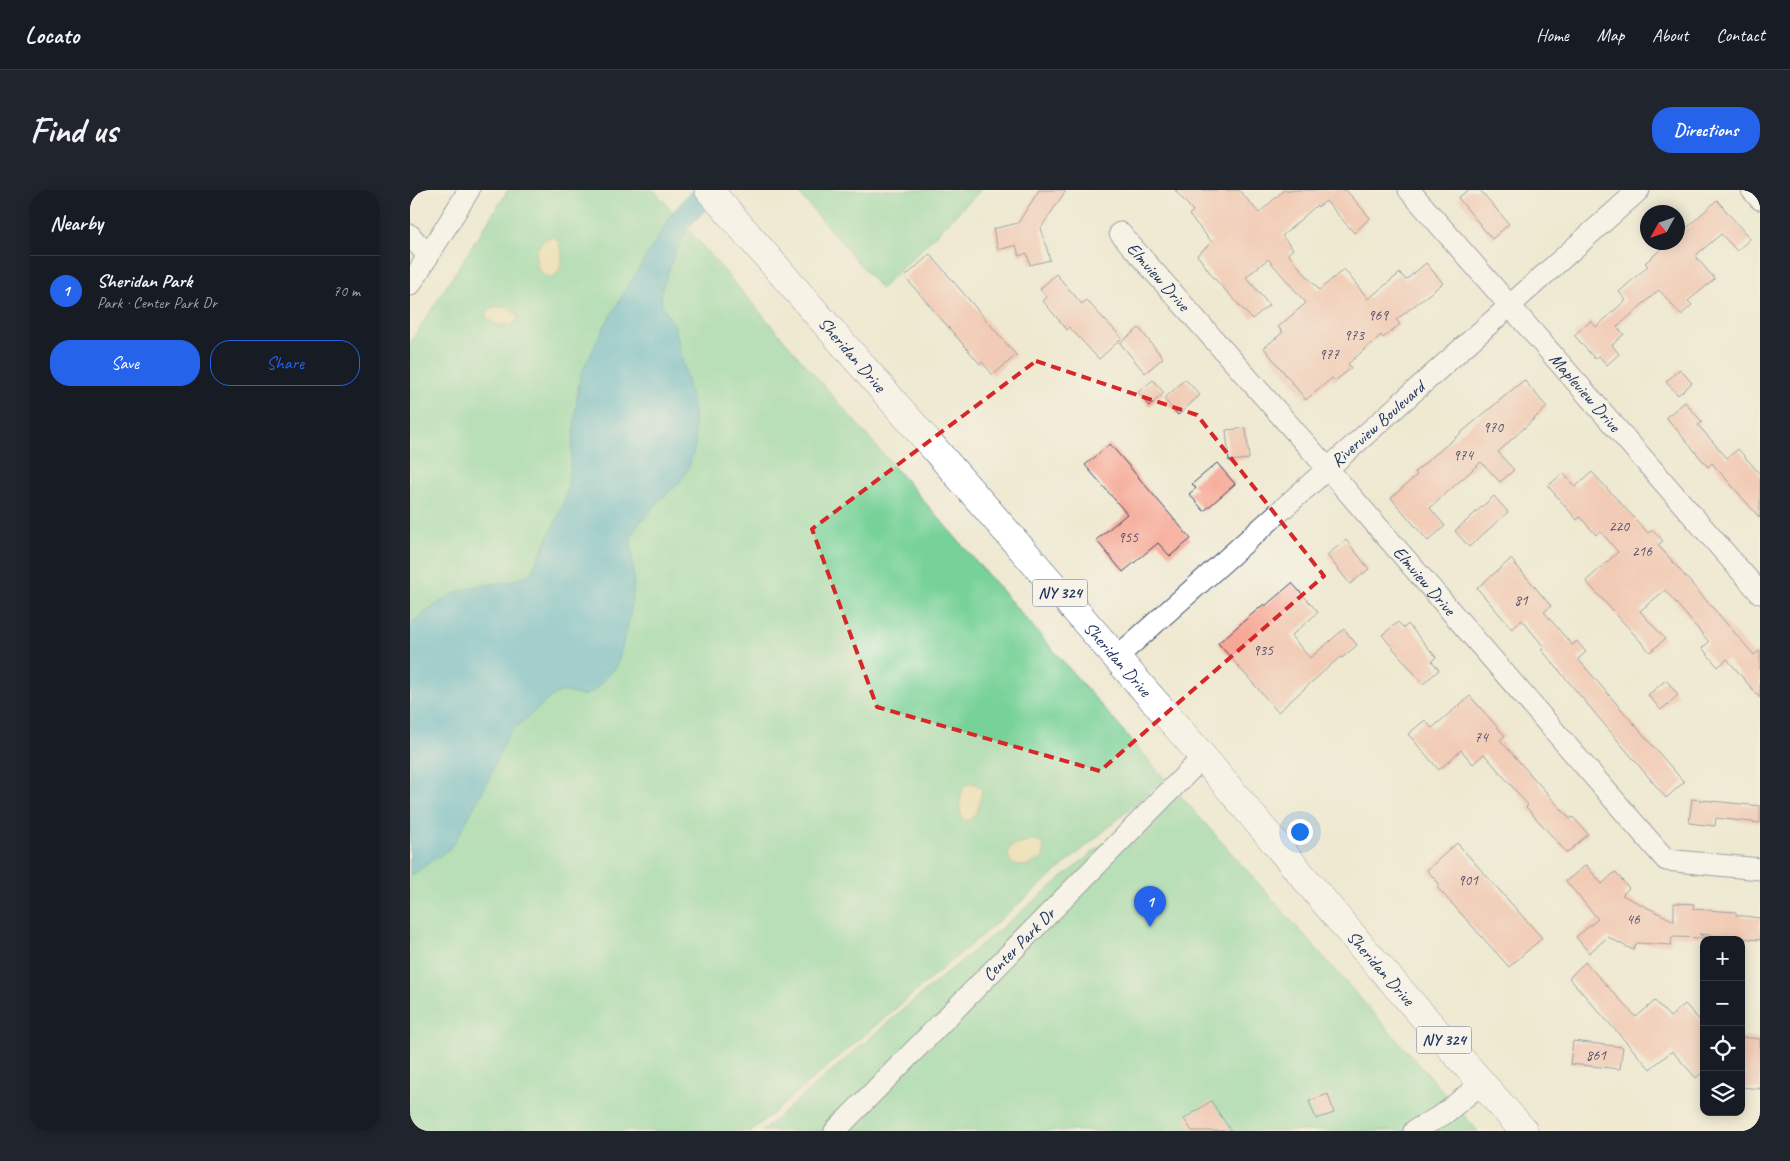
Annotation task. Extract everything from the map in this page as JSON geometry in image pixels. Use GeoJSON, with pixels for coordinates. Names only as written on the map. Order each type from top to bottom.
{"type":"FeatureCollection","features":[{"type":"Feature","properties":{"kind":"main road","name":"Sheridan Drive"},"geometry":{"type":"LineString","coordinates":[[709,190],[1203,757],[1364,948],[1524,1131]]}},
{"type":"Feature","properties":{"kind":"street"},"geometry":{"type":"LineString","coordinates":[[410,285],[469,190]]}},
{"type":"Feature","properties":{"kind":"street","name":"Mapleview Drive"},"geometry":{"type":"LineString","coordinates":[[1408,190],[1760,593]]}},
{"type":"Feature","properties":{"kind":"street","name":"Riverview Boulevard"},"geometry":{"type":"LineString","coordinates":[[1116,658],[1639,190]]}},
{"type":"Feature","properties":{"kind":"street"},"geometry":{"type":"LineString","coordinates":[[1752,190],[1760,199]]}},
{"type":"Feature","properties":{"kind":"street","name":"Elmview Drive"},"geometry":{"type":"LineString","coordinates":[[1120,233],[1327,468],[1666,860],[1760,869]]}},
{"type":"Feature","properties":{"kind":"street"},"geometry":{"type":"LineString","coordinates":[[410,235],[428,256]]}},
{"type":"Feature","properties":{"kind":"street","name":"Center Park Dr"},"geometry":{"type":"LineString","coordinates":[[835,1131],[1203,757]]}},
{"type":"Feature","properties":{"kind":"street"},"geometry":{"type":"LineString","coordinates":[[1414,1131],[1444,1114],[1482,1083]]}},
{"type":"Feature","properties":{"kind":"highlighted area"},"geometry":{"type":"Polygon","coordinates":[[[1036,361],[1197,415],[1324,576],[1100,771],[877,707],[812,529],[1036,361]]]}},
{"type":"Feature","properties":{"kind":"green space"},"geometry":{"type":"Polygon","coordinates":[[[508,190],[654,190],[1165,779],[752,1131],[410,1131],[410,343],[508,190]]]}},
{"type":"Feature","properties":{"kind":"green space"},"geometry":{"type":"Polygon","coordinates":[[[796,190],[981,190],[881,289],[796,190]]]}},
{"type":"Feature","properties":{"kind":"green space"},"geometry":{"type":"Polygon","coordinates":[[[1179,794],[1478,1131],[762,1131],[901,1011],[1105,842],[1179,794]]]}},
{"type":"Feature","properties":{"kind":"sand"},"geometry":{"type":"Polygon","coordinates":[[[550,237],[555,237],[558,242],[562,258],[560,268],[553,277],[546,276],[541,272],[536,260],[539,246],[550,237]]]}},
{"type":"Feature","properties":{"kind":"sand"},"geometry":{"type":"Polygon","coordinates":[[[494,307],[508,307],[517,315],[517,321],[510,326],[496,324],[486,318],[487,311],[494,307]]]}},
{"type":"Feature","properties":{"kind":"sand"},"geometry":{"type":"Polygon","coordinates":[[[970,783],[976,784],[982,789],[975,814],[969,820],[964,821],[960,812],[960,800],[964,787],[970,783]]]}},
{"type":"Feature","properties":{"kind":"sand"},"geometry":{"type":"Polygon","coordinates":[[[1033,841],[1043,845],[1044,853],[1042,859],[1025,866],[1013,864],[1008,855],[1011,846],[1033,841]]]}},
{"type":"Feature","properties":{"kind":"water"},"geometry":{"type":"Polygon","coordinates":[[[692,190],[725,190],[687,229],[676,251],[662,289],[661,303],[675,327],[694,411],[695,446],[689,467],[680,482],[639,522],[631,538],[634,584],[629,621],[617,666],[589,694],[583,696],[560,692],[551,697],[514,729],[507,737],[485,787],[455,842],[448,850],[410,876],[410,624],[451,595],[474,587],[516,580],[531,573],[561,510],[568,487],[581,374],[605,325],[672,213],[692,190]]]}},
{"type":"Feature","properties":{"kind":"building"},"geometry":{"type":"Polygon","coordinates":[[[1039,190],[1066,190],[1041,228],[1050,260],[1030,265],[1027,253],[1019,256],[1016,245],[998,250],[993,229],[1018,223],[1039,190]]]}},
{"type":"Feature","properties":{"kind":"building"},"geometry":{"type":"Polygon","coordinates":[[[1175,190],[1239,190],[1259,213],[1284,190],[1346,190],[1370,218],[1354,233],[1326,201],[1318,207],[1317,205],[1282,236],[1293,249],[1288,254],[1319,290],[1344,269],[1368,299],[1400,273],[1406,280],[1426,263],[1443,283],[1396,320],[1400,324],[1383,338],[1381,335],[1348,364],[1351,368],[1335,381],[1332,378],[1306,400],[1264,348],[1283,332],[1278,327],[1306,303],[1268,259],[1246,277],[1269,305],[1252,319],[1214,278],[1197,255],[1212,242],[1189,215],[1193,211],[1175,190]]]}},
{"type":"Feature","properties":{"kind":"building"},"geometry":{"type":"Polygon","coordinates":[[[1468,190],[1480,190],[1509,224],[1492,239],[1458,198],[1468,190]]]}},
{"type":"Feature","properties":{"kind":"building"},"geometry":{"type":"Polygon","coordinates":[[[1717,200],[1750,239],[1737,251],[1721,234],[1695,256],[1715,279],[1688,301],[1692,305],[1681,315],[1659,290],[1617,327],[1624,334],[1612,345],[1619,354],[1607,365],[1599,356],[1595,359],[1574,335],[1591,321],[1596,327],[1626,300],[1619,292],[1648,266],[1645,263],[1660,250],[1685,250],[1685,230],[1717,200]]]}},
{"type":"Feature","properties":{"kind":"building"},"geometry":{"type":"Polygon","coordinates":[[[930,254],[1016,355],[993,375],[982,362],[980,364],[905,277],[930,254]]]}},
{"type":"Feature","properties":{"kind":"building"},"geometry":{"type":"Polygon","coordinates":[[[1056,274],[1082,304],[1086,300],[1122,338],[1099,359],[1069,327],[1067,330],[1043,301],[1047,297],[1040,289],[1056,274]]]}},
{"type":"Feature","properties":{"kind":"building"},"geometry":{"type":"Polygon","coordinates":[[[1139,328],[1163,358],[1145,373],[1120,343],[1139,328]]]}},
{"type":"Feature","properties":{"kind":"building"},"geometry":{"type":"Polygon","coordinates":[[[1680,369],[1692,383],[1678,395],[1666,382],[1680,369]]]}},
{"type":"Feature","properties":{"kind":"building"},"geometry":{"type":"Polygon","coordinates":[[[1185,379],[1200,395],[1178,415],[1164,399],[1185,379]]]}},
{"type":"Feature","properties":{"kind":"building"},"geometry":{"type":"Polygon","coordinates":[[[1153,380],[1164,393],[1149,406],[1138,392],[1153,380]]]}},
{"type":"Feature","properties":{"kind":"building"},"geometry":{"type":"Polygon","coordinates":[[[1524,380],[1547,407],[1498,452],[1514,470],[1500,482],[1481,462],[1430,508],[1445,526],[1428,541],[1391,498],[1417,475],[1415,472],[1524,380]]]}},
{"type":"Feature","properties":{"kind":"building"},"geometry":{"type":"Polygon","coordinates":[[[1685,402],[1702,422],[1698,425],[1727,458],[1738,449],[1760,474],[1760,518],[1712,463],[1708,467],[1666,417],[1685,402]]]}},
{"type":"Feature","properties":{"kind":"building"},"geometry":{"type":"Polygon","coordinates":[[[1246,428],[1249,459],[1229,461],[1226,430],[1246,428]]]}},
{"type":"Feature","properties":{"kind":"building"},"geometry":{"type":"Polygon","coordinates":[[[1110,444],[1191,539],[1170,556],[1158,543],[1123,572],[1096,540],[1127,514],[1085,465],[1110,444]]]}},
{"type":"Feature","properties":{"kind":"building"},"geometry":{"type":"Polygon","coordinates":[[[1217,463],[1235,484],[1204,511],[1189,494],[1196,488],[1192,484],[1217,463]]]}},
{"type":"Feature","properties":{"kind":"building"},"geometry":{"type":"Polygon","coordinates":[[[1592,472],[1648,533],[1653,530],[1663,541],[1658,545],[1754,655],[1760,650],[1760,698],[1727,659],[1718,667],[1702,648],[1709,642],[1665,590],[1640,611],[1665,639],[1650,652],[1586,581],[1618,552],[1600,531],[1596,535],[1580,517],[1577,520],[1548,486],[1563,473],[1575,487],[1592,472]]]}},
{"type":"Feature","properties":{"kind":"building"},"geometry":{"type":"Polygon","coordinates":[[[1494,496],[1508,512],[1469,547],[1455,531],[1494,496]]]}},
{"type":"Feature","properties":{"kind":"building"},"geometry":{"type":"Polygon","coordinates":[[[1346,540],[1369,569],[1350,584],[1327,555],[1346,540]]]}},
{"type":"Feature","properties":{"kind":"building"},"geometry":{"type":"Polygon","coordinates":[[[1511,559],[1551,606],[1544,612],[1572,645],[1577,641],[1586,652],[1578,659],[1684,782],[1666,798],[1541,649],[1544,647],[1522,620],[1512,629],[1477,588],[1511,559]]]}},
{"type":"Feature","properties":{"kind":"building"},"geometry":{"type":"Polygon","coordinates":[[[1292,583],[1318,612],[1291,636],[1310,658],[1344,629],[1357,645],[1342,658],[1340,657],[1278,712],[1218,643],[1292,583]]]}},
{"type":"Feature","properties":{"kind":"building"},"geometry":{"type":"Polygon","coordinates":[[[1398,622],[1404,628],[1408,624],[1436,657],[1432,661],[1439,670],[1423,684],[1382,635],[1398,622]]]}},
{"type":"Feature","properties":{"kind":"building"},"geometry":{"type":"Polygon","coordinates":[[[1666,680],[1678,695],[1661,710],[1648,695],[1666,680]]]}},
{"type":"Feature","properties":{"kind":"building"},"geometry":{"type":"Polygon","coordinates":[[[1470,696],[1505,736],[1500,740],[1570,819],[1573,817],[1588,834],[1567,853],[1526,807],[1528,805],[1484,754],[1473,764],[1461,750],[1439,770],[1408,734],[1425,720],[1432,728],[1470,696]]]}},
{"type":"Feature","properties":{"kind":"building"},"geometry":{"type":"Polygon","coordinates":[[[1692,799],[1760,806],[1760,823],[1716,818],[1715,826],[1689,823],[1692,799]]]}},
{"type":"Feature","properties":{"kind":"building"},"geometry":{"type":"Polygon","coordinates":[[[1457,843],[1542,938],[1509,967],[1437,887],[1440,885],[1427,870],[1457,843]]]}},
{"type":"Feature","properties":{"kind":"building"},"geometry":{"type":"Polygon","coordinates":[[[1586,865],[1602,884],[1615,872],[1629,888],[1622,895],[1674,921],[1674,903],[1694,904],[1693,909],[1736,912],[1736,915],[1760,918],[1760,940],[1745,939],[1745,936],[1699,934],[1703,936],[1700,936],[1700,938],[1672,937],[1671,945],[1637,943],[1633,950],[1608,937],[1589,953],[1576,937],[1598,919],[1566,881],[1586,865]]]}},
{"type":"Feature","properties":{"kind":"building"},"geometry":{"type":"Polygon","coordinates":[[[1585,962],[1636,1017],[1655,1001],[1670,1017],[1685,1004],[1700,1021],[1700,1074],[1696,1078],[1672,1051],[1650,1069],[1569,978],[1585,962]]]}},
{"type":"Feature","properties":{"kind":"building"},"geometry":{"type":"Polygon","coordinates":[[[1745,1037],[1760,1039],[1760,1089],[1745,1087],[1745,1037]]]}},
{"type":"Feature","properties":{"kind":"building"},"geometry":{"type":"Polygon","coordinates":[[[1573,1041],[1623,1047],[1620,1069],[1570,1064],[1573,1041]]]}},
{"type":"Feature","properties":{"kind":"building"},"geometry":{"type":"Polygon","coordinates":[[[1328,1094],[1334,1113],[1316,1119],[1309,1101],[1328,1094]]]}},
{"type":"Feature","properties":{"kind":"building"},"geometry":{"type":"Polygon","coordinates":[[[1211,1101],[1231,1131],[1192,1131],[1184,1119],[1211,1101]]]}},
{"type":"Feature","properties":{"kind":"place","name":"Sheridan Park"},"geometry":{"type":"Point","coordinates":[1150,927]}}]}
